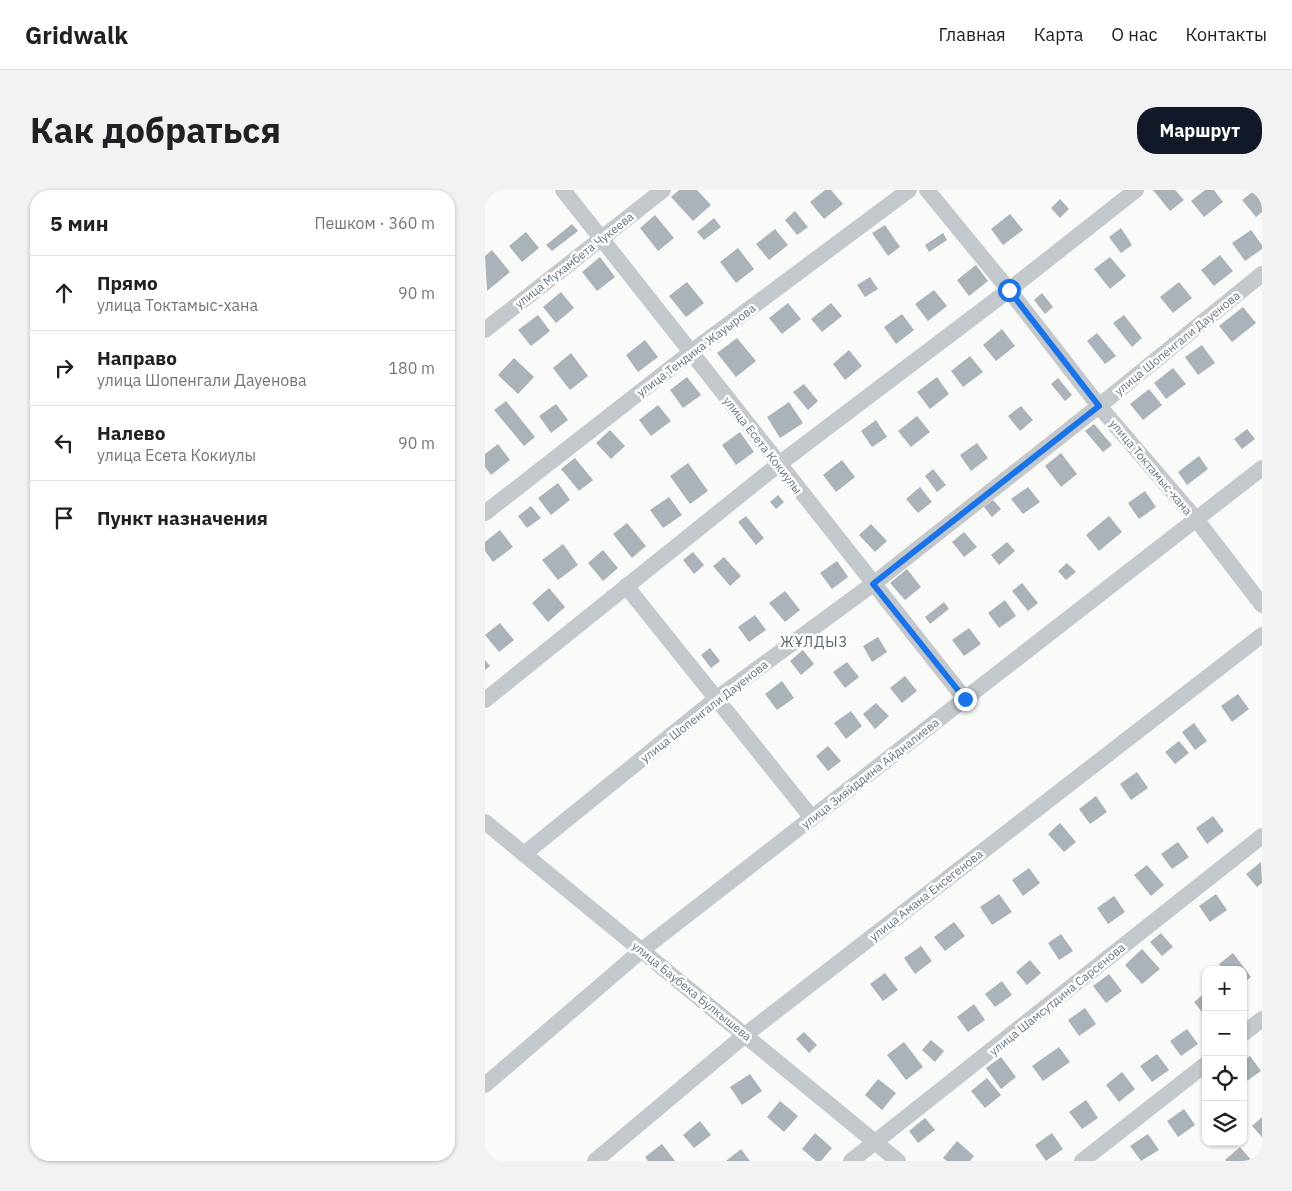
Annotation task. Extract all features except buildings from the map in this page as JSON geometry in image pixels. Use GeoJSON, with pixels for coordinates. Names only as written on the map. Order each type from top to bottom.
{"type":"FeatureCollection","features":[{"type":"Feature","properties":{"kind":"street","name":"улица Есета Кокиулы"},"geometry":{"type":"LineString","coordinates":[[563,190],[965,699]]}},
{"type":"Feature","properties":{"kind":"street","name":"улица Мухамбета Чукеева"},"geometry":{"type":"LineString","coordinates":[[485,330],[663,190]]}},
{"type":"Feature","properties":{"kind":"street","name":"улица Тендика Жауырова"},"geometry":{"type":"LineString","coordinates":[[485,513],[690,353],[909,190]]}},
{"type":"Feature","properties":{"kind":"street","name":"улица Токтамыс-хана"},"geometry":{"type":"LineString","coordinates":[[927,190],[1009,290],[1099,406],[1196,520],[1262,605]]}},
{"type":"Feature","properties":{"kind":"street"},"geometry":{"type":"LineString","coordinates":[[485,700],[779,464],[1009,290],[1136,190]]}},
{"type":"Feature","properties":{"kind":"street","name":"улица Шопенгали Дауенова"},"geometry":{"type":"LineString","coordinates":[[524,854],[716,699],[873,584],[1099,406],[1262,274]]}},
{"type":"Feature","properties":{"kind":"street","name":"улица Зияйддина Айдналиева"},"geometry":{"type":"LineString","coordinates":[[485,1085],[642,950],[1262,468]]}},
{"type":"Feature","properties":{"kind":"street"},"geometry":{"type":"LineString","coordinates":[[626,586],[812,818]]}},
{"type":"Feature","properties":{"kind":"street","name":"улица Амана Енсегенова"},"geometry":{"type":"LineString","coordinates":[[595,1161],[745,1035],[1262,635]]}},
{"type":"Feature","properties":{"kind":"street","name":"улица Баубека Булкышева"},"geometry":{"type":"LineString","coordinates":[[485,822],[898,1161]]}},
{"type":"Feature","properties":{"kind":"street","name":"улица Шамсутдина Сарсенова"},"geometry":{"type":"LineString","coordinates":[[851,1161],[1262,836]]}},
{"type":"Feature","properties":{"kind":"street"},"geometry":{"type":"LineString","coordinates":[[1247,1031],[1262,1019]]}},
{"type":"Feature","properties":{"kind":"street"},"geometry":{"type":"LineString","coordinates":[[1082,1161],[1202,1067]]}},
{"type":"Feature","properties":{"kind":"district","name":"ЖҰЛДЫЗ"},"geometry":{"type":"Point","coordinates":[814,642]}},
{"type":"Feature","properties":{"kind":"route"},"geometry":{"type":"LineString","coordinates":[[965,699],[873,584],[1099,406],[1009,290]]}}]}
